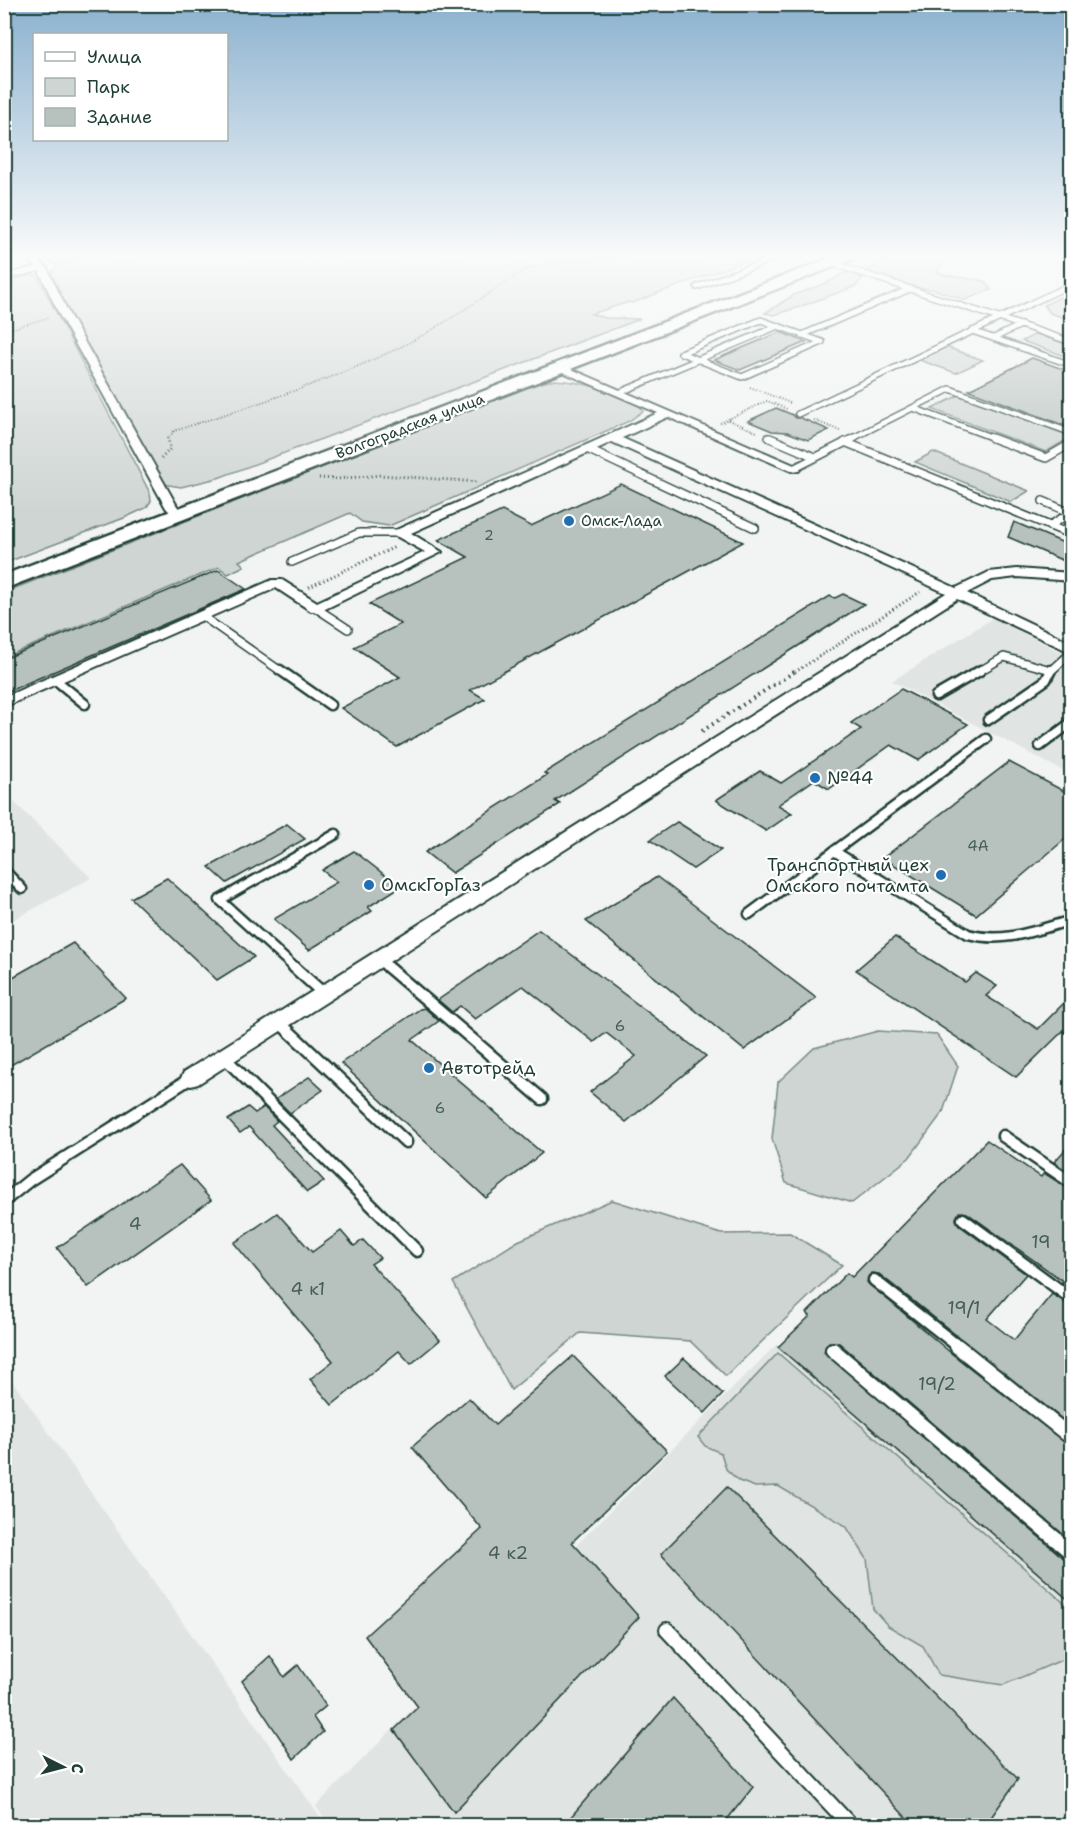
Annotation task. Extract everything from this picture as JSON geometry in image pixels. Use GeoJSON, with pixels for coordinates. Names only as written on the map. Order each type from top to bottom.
{"type":"FeatureCollection","features":[{"type":"Feature","properties":{"kind":"main road","name":"Волгоградская улица"},"geometry":{"type":"LineString","coordinates":[[4,583],[175,512],[620,341]]}},
{"type":"Feature","properties":{"kind":"main road","name":"Волгоградская улица"},"geometry":{"type":"LineString","coordinates":[[4,572],[175,512],[628,341]]}},
{"type":"Feature","properties":{"kind":"street"},"geometry":{"type":"LineString","coordinates":[[79,341],[175,512]]}},
{"type":"Feature","properties":{"kind":"street"},"geometry":{"type":"LineString","coordinates":[[562,368],[795,468]]}},
{"type":"Feature","properties":{"kind":"street"},"geometry":{"type":"LineString","coordinates":[[400,533],[668,413]]}},
{"type":"Feature","properties":{"kind":"street"},"geometry":{"type":"LineString","coordinates":[[612,438],[956,593],[1071,650]]}},
{"type":"Feature","properties":{"kind":"street"},"geometry":{"type":"LineString","coordinates":[[4,703],[277,583],[316,608],[435,552],[400,533]]}},
{"type":"Feature","properties":{"kind":"street"},"geometry":{"type":"LineString","coordinates":[[191,1078],[956,593],[989,576],[1017,573],[1071,577]]}},
{"type":"Feature","properties":{"kind":"lane"},"geometry":{"type":"LineString","coordinates":[[708,341],[681,352],[742,377],[822,342],[820,341]]}},
{"type":"Feature","properties":{"kind":"lane"},"geometry":{"type":"LineString","coordinates":[[621,392],[742,341]]}},
{"type":"Feature","properties":{"kind":"lane"},"geometry":{"type":"LineString","coordinates":[[801,415],[951,341]]}},
{"type":"Feature","properties":{"kind":"lane"},"geometry":{"type":"LineString","coordinates":[[1000,341],[1071,365]]}},
{"type":"Feature","properties":{"kind":"lane"},"geometry":{"type":"LineString","coordinates":[[795,468],[950,389],[1071,433]]}},
{"type":"Feature","properties":{"kind":"lane"},"geometry":{"type":"LineString","coordinates":[[913,408],[1046,458],[1071,443]]}},
{"type":"Feature","properties":{"kind":"lane"},"geometry":{"type":"LineString","coordinates":[[768,437],[816,457]]}},
{"type":"Feature","properties":{"kind":"lane"},"geometry":{"type":"LineString","coordinates":[[845,442],[1071,535]]}},
{"type":"Feature","properties":{"kind":"lane"},"geometry":{"type":"LineString","coordinates":[[587,449],[755,528]]}},
{"type":"Feature","properties":{"kind":"lane"},"geometry":{"type":"LineString","coordinates":[[1043,501],[1071,512]]}},
{"type":"Feature","properties":{"kind":"lane"},"geometry":{"type":"LineString","coordinates":[[1049,526],[1071,512]]}},
{"type":"Feature","properties":{"kind":"lane"},"geometry":{"type":"LineString","coordinates":[[292,562],[359,533],[400,533]]}},
{"type":"Feature","properties":{"kind":"lane"},"geometry":{"type":"LineString","coordinates":[[316,608],[348,629]]}},
{"type":"Feature","properties":{"kind":"lane"},"geometry":{"type":"LineString","coordinates":[[202,616],[330,705]]}},
{"type":"Feature","properties":{"kind":"lane"},"geometry":{"type":"LineString","coordinates":[[988,720],[1046,680],[1051,670],[1071,650]]}},
{"type":"Feature","properties":{"kind":"lane"},"geometry":{"type":"LineString","coordinates":[[936,696],[1004,657],[1051,670]]}},
{"type":"Feature","properties":{"kind":"lane"},"geometry":{"type":"LineString","coordinates":[[57,681],[86,705]]}},
{"type":"Feature","properties":{"kind":"lane"},"geometry":{"type":"LineString","coordinates":[[1040,746],[1071,722]]}},
{"type":"Feature","properties":{"kind":"lane"},"geometry":{"type":"LineString","coordinates":[[748,914],[986,739]]}},
{"type":"Feature","properties":{"kind":"lane"},"geometry":{"type":"LineString","coordinates":[[324,994],[220,900],[336,834]]}},
{"type":"Feature","properties":{"kind":"lane"},"geometry":{"type":"LineString","coordinates":[[834,851],[968,934],[986,939],[1003,939],[1071,920]]}},
{"type":"Feature","properties":{"kind":"lane"},"geometry":{"type":"LineString","coordinates":[[4,870],[22,889]]}},
{"type":"Feature","properties":{"kind":"lane"},"geometry":{"type":"LineString","coordinates":[[378,959],[542,1099]]}},
{"type":"Feature","properties":{"kind":"lane"},"geometry":{"type":"LineString","coordinates":[[279,1022],[405,1142]]}},
{"type":"Feature","properties":{"kind":"lane"},"geometry":{"type":"LineString","coordinates":[[224,1058],[417,1251]]}},
{"type":"Feature","properties":{"kind":"lane"},"geometry":{"type":"LineString","coordinates":[[4,1202],[30,1180],[191,1078]]}},
{"type":"Feature","properties":{"kind":"lane"},"geometry":{"type":"LineString","coordinates":[[1003,1136],[1071,1183]]}},
{"type":"Feature","properties":{"kind":"lane"},"geometry":{"type":"LineString","coordinates":[[963,1219],[1071,1299]]}},
{"type":"Feature","properties":{"kind":"lane"},"geometry":{"type":"LineString","coordinates":[[874,1280],[1071,1438]]}},
{"type":"Feature","properties":{"kind":"lane"},"geometry":{"type":"LineString","coordinates":[[833,1350],[1071,1552]]}},
{"type":"Feature","properties":{"kind":"lane"},"geometry":{"type":"LineString","coordinates":[[667,1630],[851,1826]]}},
{"type":"Feature","properties":{"kind":"path"},"geometry":{"type":"LineString","coordinates":[[150,466],[165,456],[170,449],[168,438],[174,431],[312,385],[411,341]]}},
{"type":"Feature","properties":{"kind":"path"},"geometry":{"type":"LineString","coordinates":[[749,387],[792,404]]}},
{"type":"Feature","properties":{"kind":"path"},"geometry":{"type":"LineString","coordinates":[[706,429],[767,401],[855,437]]}},
{"type":"Feature","properties":{"kind":"path"},"geometry":{"type":"LineString","coordinates":[[728,420],[768,437]]}},
{"type":"Feature","properties":{"kind":"path"},"geometry":{"type":"LineString","coordinates":[[315,477],[336,479],[381,475],[467,480],[502,487]]}},
{"type":"Feature","properties":{"kind":"shaded area"},"geometry":{"type":"Polygon","coordinates":[[[993,618],[1071,657],[1071,775],[892,681],[993,618]]]}},
{"type":"Feature","properties":{"kind":"shaded area"},"geometry":{"type":"Polygon","coordinates":[[[4,792],[91,878],[5,924],[4,924],[4,792]]]}},
{"type":"Feature","properties":{"kind":"shaded area"},"geometry":{"type":"Polygon","coordinates":[[[776,1345],[1071,1602],[1071,1825],[329,1826],[316,1806],[776,1345]]]}},
{"type":"Feature","properties":{"kind":"shaded area"},"geometry":{"type":"Polygon","coordinates":[[[5,1371],[326,1825],[5,1825],[5,1371]]]}},
{"type":"Feature","properties":{"kind":"green space"},"geometry":{"type":"Polygon","coordinates":[[[5,341],[71,341],[150,493],[151,501],[146,508],[124,518],[5,563],[5,341]]]}},
{"type":"Feature","properties":{"kind":"green space"},"geometry":{"type":"Polygon","coordinates":[[[85,341],[581,341],[218,478],[181,487],[163,484],[85,341]]]}},
{"type":"Feature","properties":{"kind":"green space"},"geometry":{"type":"Polygon","coordinates":[[[1023,341],[1058,341],[1071,346],[1071,358],[1023,341]]]}},
{"type":"Feature","properties":{"kind":"green space"},"geometry":{"type":"Polygon","coordinates":[[[946,347],[983,360],[956,373],[919,360],[946,347]]]}},
{"type":"Feature","properties":{"kind":"green space"},"geometry":{"type":"Polygon","coordinates":[[[555,380],[603,389],[629,399],[643,411],[629,421],[389,526],[362,522],[350,513],[239,561],[244,566],[228,574],[219,567],[5,657],[5,592],[535,384],[555,380]]]}},
{"type":"Feature","properties":{"kind":"green space"},"geometry":{"type":"Polygon","coordinates":[[[959,395],[1071,437],[1046,452],[932,409],[959,395]]]}},
{"type":"Feature","properties":{"kind":"green space"},"geometry":{"type":"Polygon","coordinates":[[[933,452],[1029,491],[1011,502],[915,462],[933,452]]]}},
{"type":"Feature","properties":{"kind":"green space"},"geometry":{"type":"Polygon","coordinates":[[[878,1031],[937,1035],[958,1066],[943,1112],[909,1158],[852,1203],[786,1183],[772,1139],[778,1082],[814,1048],[878,1031]]]}},
{"type":"Feature","properties":{"kind":"green space"},"geometry":{"type":"Polygon","coordinates":[[[612,1200],[721,1234],[790,1233],[842,1265],[726,1376],[690,1341],[580,1333],[511,1390],[453,1282],[518,1241],[612,1200]]]}},
{"type":"Feature","properties":{"kind":"green space"},"geometry":{"type":"Polygon","coordinates":[[[778,1353],[1071,1609],[1071,1656],[1003,1685],[939,1675],[923,1646],[888,1626],[873,1609],[867,1559],[846,1526],[778,1486],[755,1487],[739,1481],[726,1469],[721,1453],[705,1446],[698,1437],[778,1353]]]}},
{"type":"Feature","properties":{"kind":"building"},"geometry":{"type":"Polygon","coordinates":[[[758,341],[806,342],[740,370],[714,360],[758,341]]]}},
{"type":"Feature","properties":{"kind":"building"},"geometry":{"type":"Polygon","coordinates":[[[1032,358],[1071,372],[1071,428],[969,390],[1032,358]]]}},
{"type":"Feature","properties":{"kind":"building"},"geometry":{"type":"Polygon","coordinates":[[[776,408],[829,430],[808,440],[787,432],[772,431],[748,421],[776,408]]]}},
{"type":"Feature","properties":{"kind":"building"},"geometry":{"type":"Polygon","coordinates":[[[621,484],[743,542],[470,690],[485,699],[397,747],[341,708],[400,677],[354,647],[401,624],[369,604],[468,557],[438,540],[502,511],[531,526],[621,484]]]}},
{"type":"Feature","properties":{"kind":"building"},"geometry":{"type":"Polygon","coordinates":[[[1014,522],[1071,546],[1071,564],[1008,537],[1014,522]]]}},
{"type":"Feature","properties":{"kind":"building"},"geometry":{"type":"Polygon","coordinates":[[[218,570],[246,589],[4,693],[4,659],[218,570]]]}},
{"type":"Feature","properties":{"kind":"building"},"geometry":{"type":"Polygon","coordinates":[[[843,594],[864,604],[555,801],[560,804],[452,873],[425,852],[547,775],[544,773],[830,596],[835,598],[843,594]]]}},
{"type":"Feature","properties":{"kind":"building"},"geometry":{"type":"Polygon","coordinates":[[[901,689],[968,724],[918,760],[891,745],[829,789],[814,780],[778,805],[792,813],[766,831],[716,800],[760,771],[781,783],[861,729],[851,723],[901,689]]]}},
{"type":"Feature","properties":{"kind":"building"},"geometry":{"type":"Polygon","coordinates":[[[1009,762],[1071,795],[1071,834],[976,915],[883,858],[1009,762]]]}},
{"type":"Feature","properties":{"kind":"building"},"geometry":{"type":"Polygon","coordinates":[[[677,822],[721,850],[693,869],[650,840],[677,822]]]}},
{"type":"Feature","properties":{"kind":"building"},"geometry":{"type":"Polygon","coordinates":[[[287,824],[305,839],[227,883],[209,867],[287,824]]]}},
{"type":"Feature","properties":{"kind":"building"},"geometry":{"type":"Polygon","coordinates":[[[354,851],[400,887],[368,907],[372,911],[309,950],[274,919],[337,882],[322,870],[354,851]]]}},
{"type":"Feature","properties":{"kind":"building"},"geometry":{"type":"Polygon","coordinates":[[[657,877],[816,998],[744,1050],[586,921],[657,877]]]}},
{"type":"Feature","properties":{"kind":"building"},"geometry":{"type":"Polygon","coordinates":[[[167,878],[254,957],[217,980],[131,898],[167,878]]]}},
{"type":"Feature","properties":{"kind":"building"},"geometry":{"type":"Polygon","coordinates":[[[539,930],[706,1056],[626,1122],[590,1092],[636,1056],[606,1033],[594,1042],[523,986],[475,1019],[460,1006],[452,1012],[438,1000],[539,930]]]}},
{"type":"Feature","properties":{"kind":"building"},"geometry":{"type":"Polygon","coordinates":[[[895,937],[965,982],[976,973],[997,986],[986,996],[1038,1029],[1071,996],[1071,1037],[1063,1031],[1016,1077],[856,970],[895,937]]]}},
{"type":"Feature","properties":{"kind":"building"},"geometry":{"type":"Polygon","coordinates":[[[73,943],[126,998],[4,1069],[4,982],[73,943]]]}},
{"type":"Feature","properties":{"kind":"building"},"geometry":{"type":"Polygon","coordinates":[[[425,1008],[439,1021],[412,1040],[542,1153],[486,1198],[341,1063],[420,1009],[425,1008]]]}},
{"type":"Feature","properties":{"kind":"building"},"geometry":{"type":"Polygon","coordinates":[[[309,1077],[323,1090],[290,1113],[276,1099],[309,1077]]]}},
{"type":"Feature","properties":{"kind":"building"},"geometry":{"type":"Polygon","coordinates":[[[248,1107],[255,1113],[264,1107],[277,1121],[272,1125],[324,1181],[307,1192],[249,1127],[240,1133],[228,1120],[248,1107]]]}},
{"type":"Feature","properties":{"kind":"building"},"geometry":{"type":"Polygon","coordinates":[[[987,1140],[1041,1177],[1044,1173],[1071,1190],[1071,1289],[967,1213],[959,1212],[956,1219],[959,1225],[1026,1274],[987,1319],[1014,1340],[1052,1294],[1071,1306],[1071,1371],[1064,1381],[1071,1387],[1071,1426],[879,1274],[871,1273],[867,1282],[951,1353],[1071,1447],[1071,1541],[839,1343],[829,1342],[824,1352],[1071,1562],[1071,1602],[778,1347],[810,1316],[807,1313],[847,1273],[852,1277],[987,1140]]]}},
{"type":"Feature","properties":{"kind":"building"},"geometry":{"type":"Polygon","coordinates":[[[1071,1143],[1071,1174],[1054,1162],[1071,1143]]]}},
{"type":"Feature","properties":{"kind":"building"},"geometry":{"type":"Polygon","coordinates":[[[180,1165],[211,1200],[88,1287],[57,1248],[180,1165]]]}},
{"type":"Feature","properties":{"kind":"building"},"geometry":{"type":"Polygon","coordinates":[[[277,1213],[312,1252],[341,1231],[354,1246],[363,1240],[380,1258],[371,1264],[440,1340],[411,1364],[399,1351],[332,1405],[310,1379],[333,1361],[234,1243],[277,1213]]]}},
{"type":"Feature","properties":{"kind":"building"},"geometry":{"type":"Polygon","coordinates":[[[573,1356],[667,1451],[572,1542],[639,1617],[454,1812],[394,1730],[418,1707],[365,1636],[482,1529],[412,1447],[469,1398],[495,1425],[573,1356]]]}},
{"type":"Feature","properties":{"kind":"building"},"geometry":{"type":"Polygon","coordinates":[[[684,1358],[723,1394],[705,1413],[665,1376],[684,1358]]]}},
{"type":"Feature","properties":{"kind":"building"},"geometry":{"type":"Polygon","coordinates":[[[727,1487],[1018,1779],[985,1826],[914,1826],[661,1554],[727,1487]]]}},
{"type":"Feature","properties":{"kind":"building"},"geometry":{"type":"Polygon","coordinates":[[[270,1656],[284,1677],[298,1665],[326,1706],[313,1717],[323,1732],[294,1759],[242,1681],[270,1656]]]}},
{"type":"Feature","properties":{"kind":"building"},"geometry":{"type":"Polygon","coordinates":[[[673,1698],[753,1787],[722,1826],[563,1826],[673,1698]]]}},
{"type":"Feature","properties":{"kind":"place","name":"Омск-Лада"},"geometry":{"type":"Point","coordinates":[569,521]}},
{"type":"Feature","properties":{"kind":"place","name":"№44"},"geometry":{"type":"Point","coordinates":[815,778]}},
{"type":"Feature","properties":{"kind":"place","name":"Транспортный цех Омского почтамта"},"geometry":{"type":"Point","coordinates":[941,875]}},
{"type":"Feature","properties":{"kind":"place","name":"ОмскГорГаз"},"geometry":{"type":"Point","coordinates":[369,885]}},
{"type":"Feature","properties":{"kind":"place","name":"Автотрейд"},"geometry":{"type":"Point","coordinates":[429,1068]}}]}
